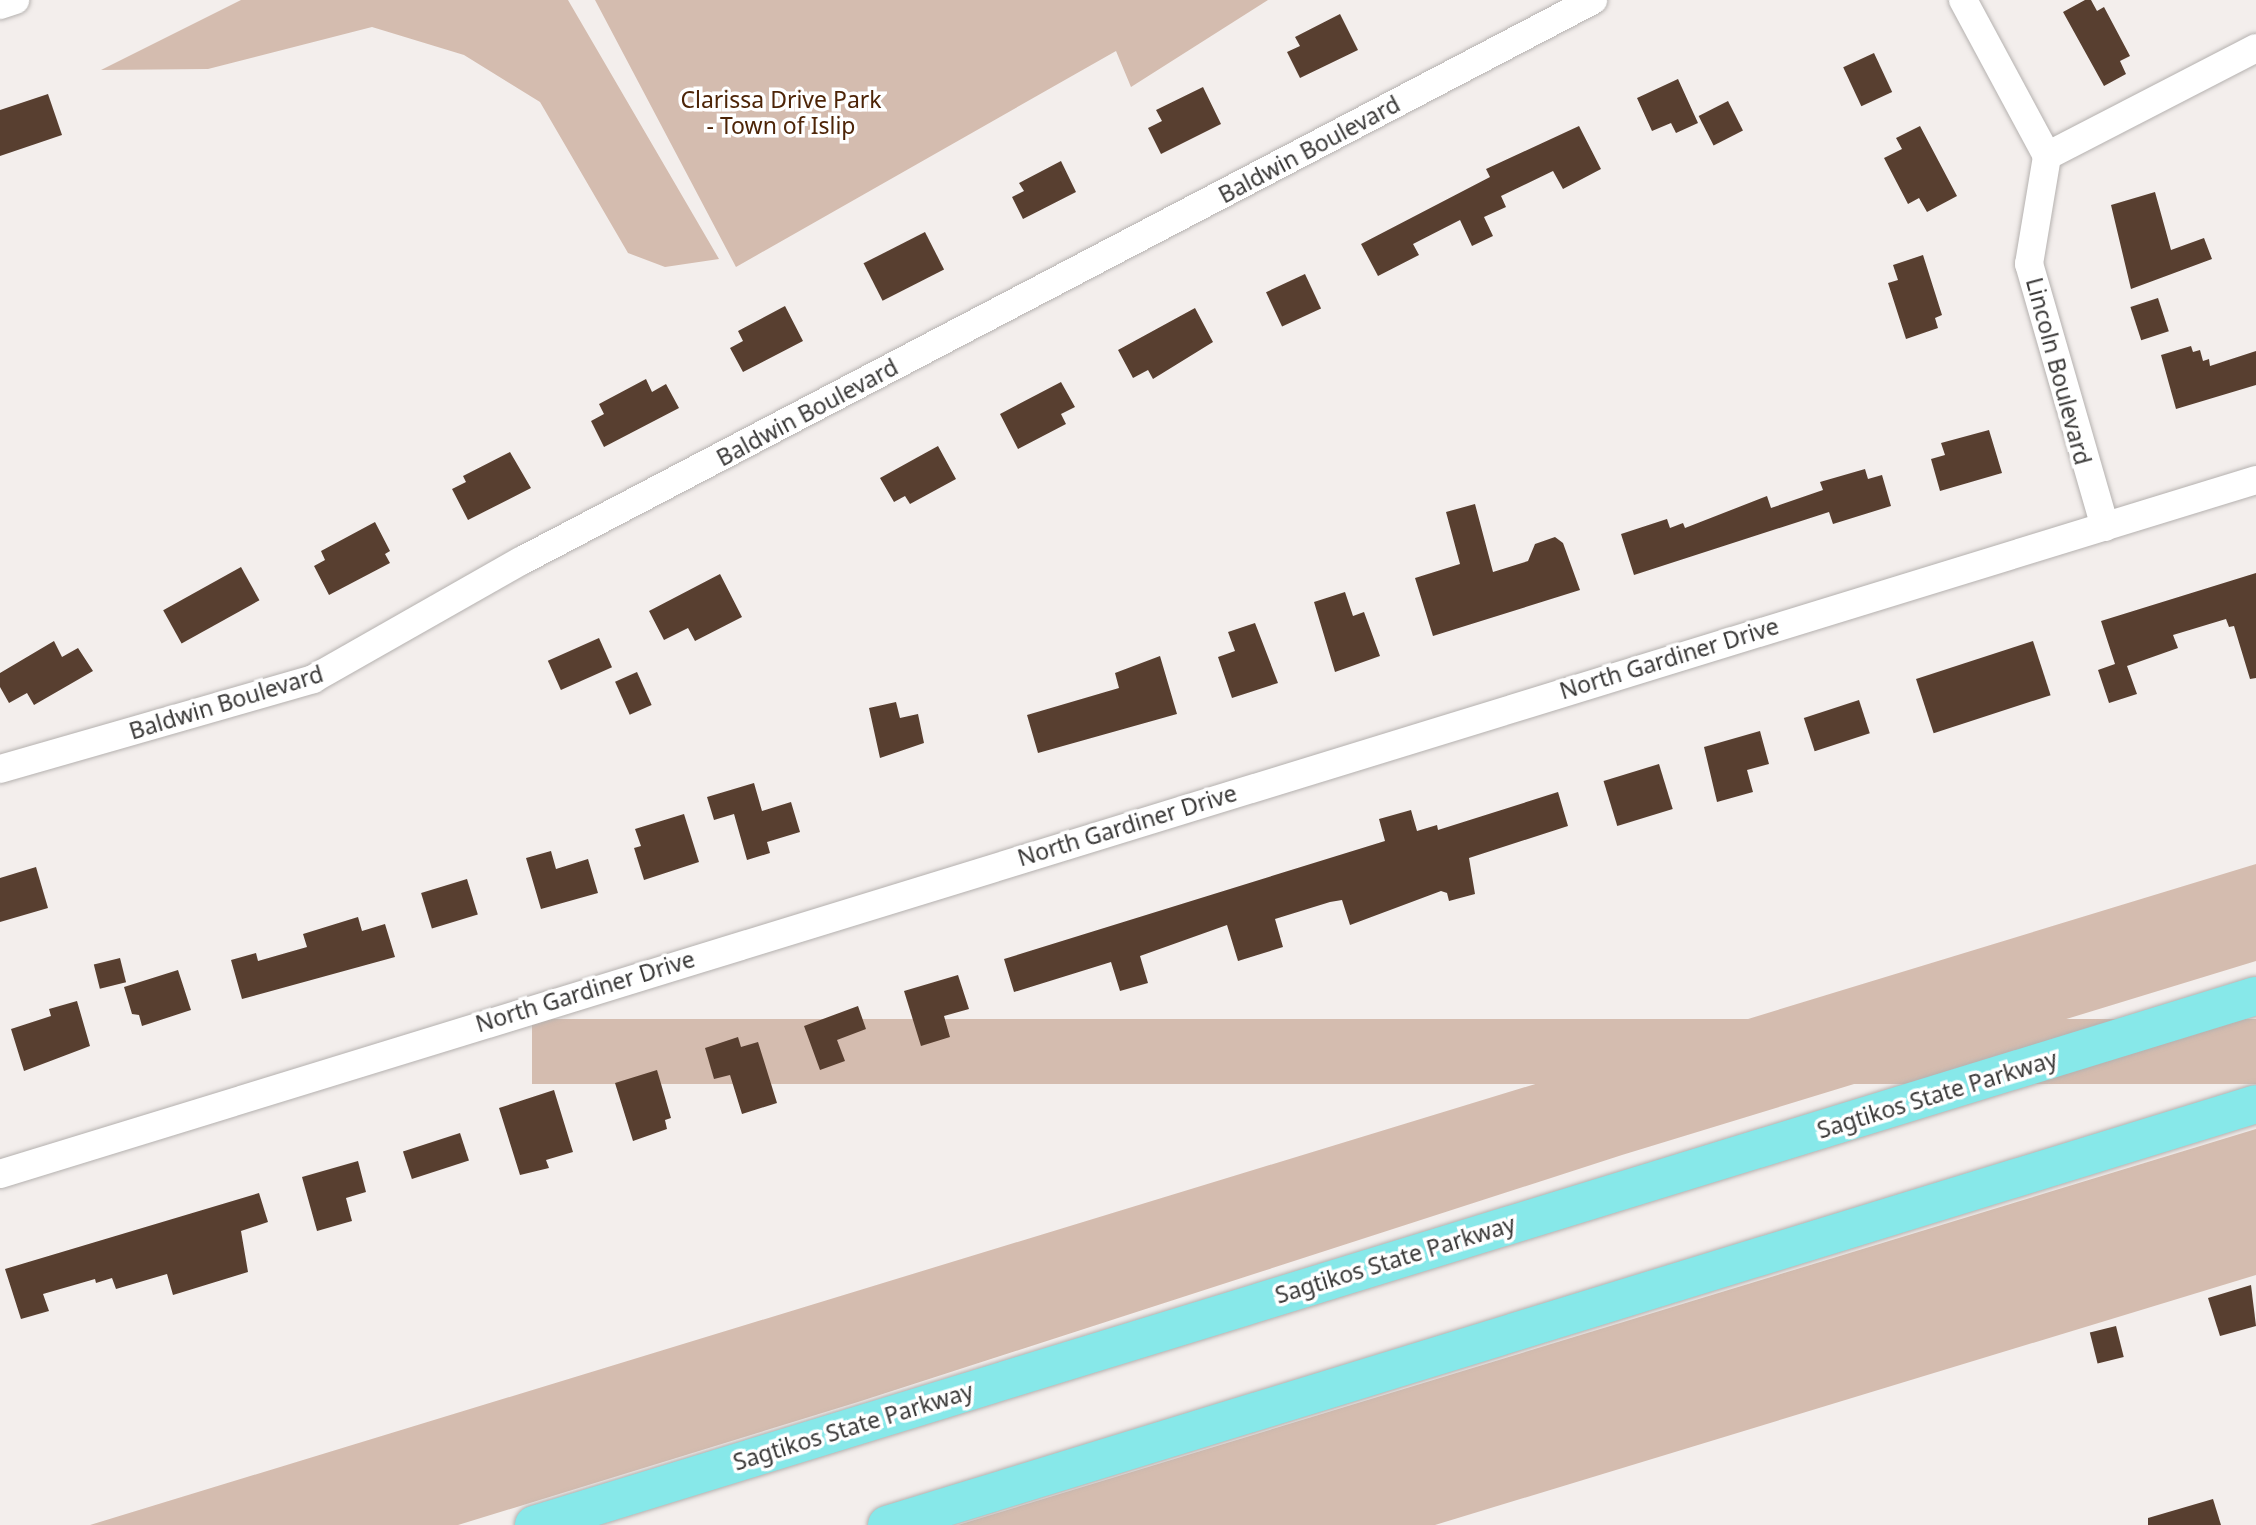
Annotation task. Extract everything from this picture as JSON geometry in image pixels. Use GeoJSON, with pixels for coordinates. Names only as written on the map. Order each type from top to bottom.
{"type":"FeatureCollection","features":[{"type":"Feature","properties":{"kind":"highway","name":"Sagtikos State Parkway"},"geometry":{"type":"LineString","coordinates":[[534,1525],[2256,996]]}},
{"type":"Feature","properties":{"kind":"highway"},"geometry":{"type":"LineString","coordinates":[[887,1525],[2256,1104]]}},
{"type":"Feature","properties":{"kind":"street"},"geometry":{"type":"LineString","coordinates":[[0,5],[15,0]]}},
{"type":"Feature","properties":{"kind":"street","name":"Baldwin Boulevard"},"geometry":{"type":"LineString","coordinates":[[0,769],[313,679],[522,561],[1593,0]]}},
{"type":"Feature","properties":{"kind":"street"},"geometry":{"type":"LineString","coordinates":[[1963,0],[2047,156],[2256,48]]}},
{"type":"Feature","properties":{"kind":"street","name":"Lincoln Boulevard"},"geometry":{"type":"LineString","coordinates":[[2047,156],[2029,264],[2105,527]]}},
{"type":"Feature","properties":{"kind":"street","name":"North Gardiner Drive"},"geometry":{"type":"LineString","coordinates":[[0,1174],[2256,480]]}},
{"type":"Feature","properties":{"kind":"green space"},"geometry":{"type":"Polygon","coordinates":[[[241,0],[568,0],[719,259],[665,267],[628,253],[540,102],[464,55],[372,27],[208,69],[101,70],[241,0]]]}},
{"type":"Feature","properties":{"kind":"green space","name":"Clarissa Drive Park - Town of Islip"},"geometry":{"type":"Polygon","coordinates":[[[595,0],[1268,0],[1131,87],[1116,51],[736,267],[595,0]]]}},
{"type":"Feature","properties":{"kind":"green space"},"geometry":{"type":"Polygon","coordinates":[[[2256,864],[2256,961],[1622,1155],[858,1402],[458,1525],[90,1525],[2256,864]]]}},
{"type":"Feature","properties":{"kind":"green space"},"geometry":{"type":"Polygon","coordinates":[[[532,1019],[2256,1019],[2256,1084],[532,1084],[532,1019]]]}},
{"type":"Feature","properties":{"kind":"green space"},"geometry":{"type":"Polygon","coordinates":[[[2256,1129],[2256,1275],[1435,1525],[958,1525],[2256,1129]]]}},
{"type":"Feature","properties":{"kind":"building"},"geometry":{"type":"Polygon","coordinates":[[[2085,0],[2091,0],[2097,11],[2104,7],[2130,56],[2120,61],[2126,74],[2104,86],[2063,12],[2085,0]]]}},
{"type":"Feature","properties":{"kind":"building"},"geometry":{"type":"Polygon","coordinates":[[[1340,14],[1358,50],[1300,78],[1287,52],[1300,46],[1295,37],[1340,14]]]}},
{"type":"Feature","properties":{"kind":"building"},"geometry":{"type":"Polygon","coordinates":[[[1874,53],[1892,92],[1861,106],[1843,67],[1874,53]]]}},
{"type":"Feature","properties":{"kind":"building"},"geometry":{"type":"Polygon","coordinates":[[[1678,79],[1698,123],[1676,133],[1671,123],[1652,131],[1637,98],[1678,79]]]}},
{"type":"Feature","properties":{"kind":"building"},"geometry":{"type":"Polygon","coordinates":[[[1203,87],[1221,124],[1161,154],[1148,128],[1162,121],[1156,110],[1203,87]]]}},
{"type":"Feature","properties":{"kind":"building"},"geometry":{"type":"Polygon","coordinates":[[[48,94],[62,135],[0,156],[0,110],[48,94]]]}},
{"type":"Feature","properties":{"kind":"building"},"geometry":{"type":"Polygon","coordinates":[[[1728,101],[1743,130],[1714,145],[1699,116],[1728,101]]]}},
{"type":"Feature","properties":{"kind":"building"},"geometry":{"type":"Polygon","coordinates":[[[1579,126],[1601,169],[1563,189],[1553,171],[1501,196],[1506,207],[1484,217],[1493,236],[1472,246],[1460,220],[1413,244],[1419,255],[1378,276],[1361,244],[1490,177],[1486,169],[1579,126]]]}},
{"type":"Feature","properties":{"kind":"building"},"geometry":{"type":"Polygon","coordinates":[[[1920,126],[1957,196],[1927,212],[1919,198],[1908,204],[1884,158],[1902,149],[1896,138],[1920,126]]]}},
{"type":"Feature","properties":{"kind":"building"},"geometry":{"type":"Polygon","coordinates":[[[1061,161],[1076,192],[1023,219],[1012,197],[1024,191],[1019,183],[1061,161]]]}},
{"type":"Feature","properties":{"kind":"building"},"geometry":{"type":"Polygon","coordinates":[[[2155,192],[2171,250],[2204,238],[2212,259],[2131,289],[2111,205],[2155,192]]]}},
{"type":"Feature","properties":{"kind":"building"},"geometry":{"type":"Polygon","coordinates":[[[925,232],[944,269],[883,301],[864,263],[925,232]]]}},
{"type":"Feature","properties":{"kind":"building"},"geometry":{"type":"Polygon","coordinates":[[[1923,255],[1942,315],[1935,318],[1938,328],[1906,339],[1888,283],[1898,280],[1893,265],[1923,255]]]}},
{"type":"Feature","properties":{"kind":"building"},"geometry":{"type":"Polygon","coordinates":[[[1305,274],[1321,308],[1282,327],[1266,292],[1305,274]]]}},
{"type":"Feature","properties":{"kind":"building"},"geometry":{"type":"Polygon","coordinates":[[[2158,298],[2169,331],[2141,340],[2130,307],[2158,298]]]}},
{"type":"Feature","properties":{"kind":"building"},"geometry":{"type":"Polygon","coordinates":[[[785,306],[803,341],[743,372],[730,348],[743,341],[738,331],[785,306]]]}},
{"type":"Feature","properties":{"kind":"building"},"geometry":{"type":"Polygon","coordinates":[[[1195,308],[1213,342],[1153,379],[1148,370],[1133,378],[1118,350],[1195,308]]]}},
{"type":"Feature","properties":{"kind":"building"},"geometry":{"type":"Polygon","coordinates":[[[2191,346],[2193,352],[2200,350],[2203,361],[2209,359],[2210,366],[2256,351],[2256,385],[2176,409],[2161,355],[2191,346]]]}},
{"type":"Feature","properties":{"kind":"building"},"geometry":{"type":"Polygon","coordinates":[[[646,379],[652,392],[666,384],[679,408],[604,447],[591,421],[604,414],[599,404],[646,379]]]}},
{"type":"Feature","properties":{"kind":"building"},"geometry":{"type":"Polygon","coordinates":[[[1061,382],[1075,407],[1061,414],[1066,424],[1018,449],[1000,414],[1061,382]]]}},
{"type":"Feature","properties":{"kind":"building"},"geometry":{"type":"Polygon","coordinates":[[[1989,430],[2002,473],[1940,491],[1931,459],[1945,455],[1941,443],[1989,430]]]}},
{"type":"Feature","properties":{"kind":"building"},"geometry":{"type":"Polygon","coordinates":[[[938,446],[956,479],[910,504],[905,496],[894,502],[880,478],[938,446]]]}},
{"type":"Feature","properties":{"kind":"building"},"geometry":{"type":"Polygon","coordinates":[[[510,452],[531,488],[468,520],[452,489],[466,482],[463,476],[510,452]]]}},
{"type":"Feature","properties":{"kind":"building"},"geometry":{"type":"Polygon","coordinates":[[[1865,469],[1868,479],[1882,475],[1891,506],[1833,524],[1829,512],[1634,575],[1621,534],[1667,519],[1670,528],[1683,523],[1685,528],[1767,496],[1771,508],[1823,490],[1820,482],[1865,469]]]}},
{"type":"Feature","properties":{"kind":"building"},"geometry":{"type":"Polygon","coordinates":[[[1475,504],[1493,572],[1528,561],[1535,544],[1555,537],[1563,543],[1580,590],[1433,636],[1415,578],[1460,564],[1446,512],[1475,504]]]}},
{"type":"Feature","properties":{"kind":"building"},"geometry":{"type":"Polygon","coordinates":[[[375,522],[390,551],[385,554],[390,563],[329,595],[314,566],[325,560],[321,551],[375,522]]]}},
{"type":"Feature","properties":{"kind":"building"},"geometry":{"type":"Polygon","coordinates":[[[241,567],[259,600],[182,643],[163,610],[241,567]]]}},
{"type":"Feature","properties":{"kind":"building"},"geometry":{"type":"Polygon","coordinates":[[[2256,573],[2256,678],[2250,679],[2234,626],[2229,627],[2226,619],[2173,635],[2178,648],[2127,666],[2137,694],[2109,703],[2098,670],[2115,664],[2101,621],[2256,573]]]}},
{"type":"Feature","properties":{"kind":"building"},"geometry":{"type":"Polygon","coordinates":[[[720,574],[742,617],[695,641],[688,628],[664,640],[649,611],[720,574]]]}},
{"type":"Feature","properties":{"kind":"building"},"geometry":{"type":"Polygon","coordinates":[[[1345,592],[1353,616],[1364,612],[1380,656],[1335,672],[1314,602],[1345,592]]]}},
{"type":"Feature","properties":{"kind":"building"},"geometry":{"type":"Polygon","coordinates":[[[1255,623],[1278,683],[1232,698],[1218,657],[1235,651],[1228,632],[1255,623]]]}},
{"type":"Feature","properties":{"kind":"building"},"geometry":{"type":"Polygon","coordinates":[[[599,638],[612,667],[561,690],[548,661],[599,638]]]}},
{"type":"Feature","properties":{"kind":"building"},"geometry":{"type":"Polygon","coordinates":[[[54,641],[62,657],[78,648],[93,671],[34,705],[27,693],[9,703],[0,687],[0,673],[54,641]]]}},
{"type":"Feature","properties":{"kind":"building"},"geometry":{"type":"Polygon","coordinates":[[[2033,641],[2051,695],[1934,733],[1916,679],[2033,641]]]}},
{"type":"Feature","properties":{"kind":"building"},"geometry":{"type":"Polygon","coordinates":[[[1160,656],[1177,714],[1038,753],[1027,715],[1119,688],[1115,673],[1160,656]]]}},
{"type":"Feature","properties":{"kind":"building"},"geometry":{"type":"Polygon","coordinates":[[[637,672],[652,705],[630,715],[615,682],[637,672]]]}},
{"type":"Feature","properties":{"kind":"building"},"geometry":{"type":"Polygon","coordinates":[[[1859,700],[1870,733],[1815,751],[1804,718],[1859,700]]]}},
{"type":"Feature","properties":{"kind":"building"},"geometry":{"type":"Polygon","coordinates":[[[896,702],[900,718],[918,714],[924,743],[880,758],[869,708],[896,702]]]}},
{"type":"Feature","properties":{"kind":"building"},"geometry":{"type":"Polygon","coordinates":[[[1760,731],[1769,764],[1747,770],[1753,792],[1717,802],[1704,747],[1760,731]]]}},
{"type":"Feature","properties":{"kind":"building"},"geometry":{"type":"Polygon","coordinates":[[[1659,764],[1673,809],[1617,826],[1604,781],[1659,764]]]}},
{"type":"Feature","properties":{"kind":"building"},"geometry":{"type":"Polygon","coordinates":[[[754,783],[762,811],[791,802],[800,832],[767,842],[770,853],[747,860],[734,814],[714,820],[707,797],[754,783]]]}},
{"type":"Feature","properties":{"kind":"building"},"geometry":{"type":"Polygon","coordinates":[[[1558,792],[1568,826],[1469,858],[1475,894],[1449,901],[1447,893],[1441,891],[1350,925],[1342,900],[1330,902],[1275,919],[1283,947],[1238,961],[1227,925],[1140,956],[1148,983],[1120,991],[1111,962],[1014,992],[1004,959],[1385,841],[1379,819],[1411,810],[1417,831],[1437,825],[1438,830],[1558,792]]]}},
{"type":"Feature","properties":{"kind":"building"},"geometry":{"type":"Polygon","coordinates":[[[684,814],[699,862],[644,880],[634,848],[641,846],[635,829],[684,814]]]}},
{"type":"Feature","properties":{"kind":"building"},"geometry":{"type":"Polygon","coordinates":[[[551,851],[556,869],[588,859],[598,893],[541,909],[526,858],[551,851]]]}},
{"type":"Feature","properties":{"kind":"building"},"geometry":{"type":"Polygon","coordinates":[[[36,867],[48,908],[0,922],[0,878],[36,867]]]}},
{"type":"Feature","properties":{"kind":"building"},"geometry":{"type":"Polygon","coordinates":[[[467,879],[478,914],[432,928],[421,893],[467,879]]]}},
{"type":"Feature","properties":{"kind":"building"},"geometry":{"type":"Polygon","coordinates":[[[358,917],[362,931],[385,924],[395,957],[242,999],[231,960],[256,953],[258,961],[307,947],[303,934],[358,917]]]}},
{"type":"Feature","properties":{"kind":"building"},"geometry":{"type":"Polygon","coordinates":[[[120,958],[126,982],[100,989],[94,965],[120,958]]]}},
{"type":"Feature","properties":{"kind":"building"},"geometry":{"type":"Polygon","coordinates":[[[178,970],[191,1010],[142,1026],[139,1015],[132,1014],[124,987],[178,970]]]}},
{"type":"Feature","properties":{"kind":"building"},"geometry":{"type":"Polygon","coordinates":[[[958,975],[969,1009],[944,1016],[950,1037],[921,1046],[904,991],[958,975]]]}},
{"type":"Feature","properties":{"kind":"building"},"geometry":{"type":"Polygon","coordinates":[[[77,1001],[90,1046],[24,1071],[11,1029],[51,1016],[49,1009],[77,1001]]]}},
{"type":"Feature","properties":{"kind":"building"},"geometry":{"type":"Polygon","coordinates":[[[858,1006],[866,1029],[837,1040],[845,1061],[820,1070],[804,1026],[858,1006]]]}},
{"type":"Feature","properties":{"kind":"building"},"geometry":{"type":"Polygon","coordinates":[[[738,1037],[741,1047],[758,1042],[777,1103],[742,1114],[730,1075],[714,1079],[705,1048],[738,1037]]]}},
{"type":"Feature","properties":{"kind":"building"},"geometry":{"type":"Polygon","coordinates":[[[657,1070],[671,1118],[665,1120],[667,1129],[633,1141],[615,1083],[657,1070]]]}},
{"type":"Feature","properties":{"kind":"building"},"geometry":{"type":"Polygon","coordinates":[[[554,1090],[573,1152],[546,1160],[549,1168],[520,1175],[499,1108],[554,1090]]]}},
{"type":"Feature","properties":{"kind":"building"},"geometry":{"type":"Polygon","coordinates":[[[460,1133],[469,1161],[412,1179],[403,1152],[460,1133]]]}},
{"type":"Feature","properties":{"kind":"building"},"geometry":{"type":"Polygon","coordinates":[[[358,1161],[366,1192],[346,1198],[352,1221],[317,1231],[302,1177],[358,1161]]]}},
{"type":"Feature","properties":{"kind":"building"},"geometry":{"type":"Polygon","coordinates":[[[259,1193],[268,1222],[241,1231],[248,1272],[173,1295],[167,1274],[116,1289],[112,1278],[96,1283],[95,1279],[43,1294],[49,1311],[21,1319],[5,1269],[259,1193]]]}},
{"type":"Feature","properties":{"kind":"building"},"geometry":{"type":"Polygon","coordinates":[[[2251,1285],[2256,1326],[2220,1336],[2208,1298],[2251,1285]]]}},
{"type":"Feature","properties":{"kind":"building"},"geometry":{"type":"Polygon","coordinates":[[[2116,1326],[2124,1357],[2098,1364],[2090,1333],[2116,1326]]]}},
{"type":"Feature","properties":{"kind":"building"},"geometry":{"type":"Polygon","coordinates":[[[2213,1499],[2221,1525],[2148,1525],[2148,1518],[2213,1499]]]}}]}
